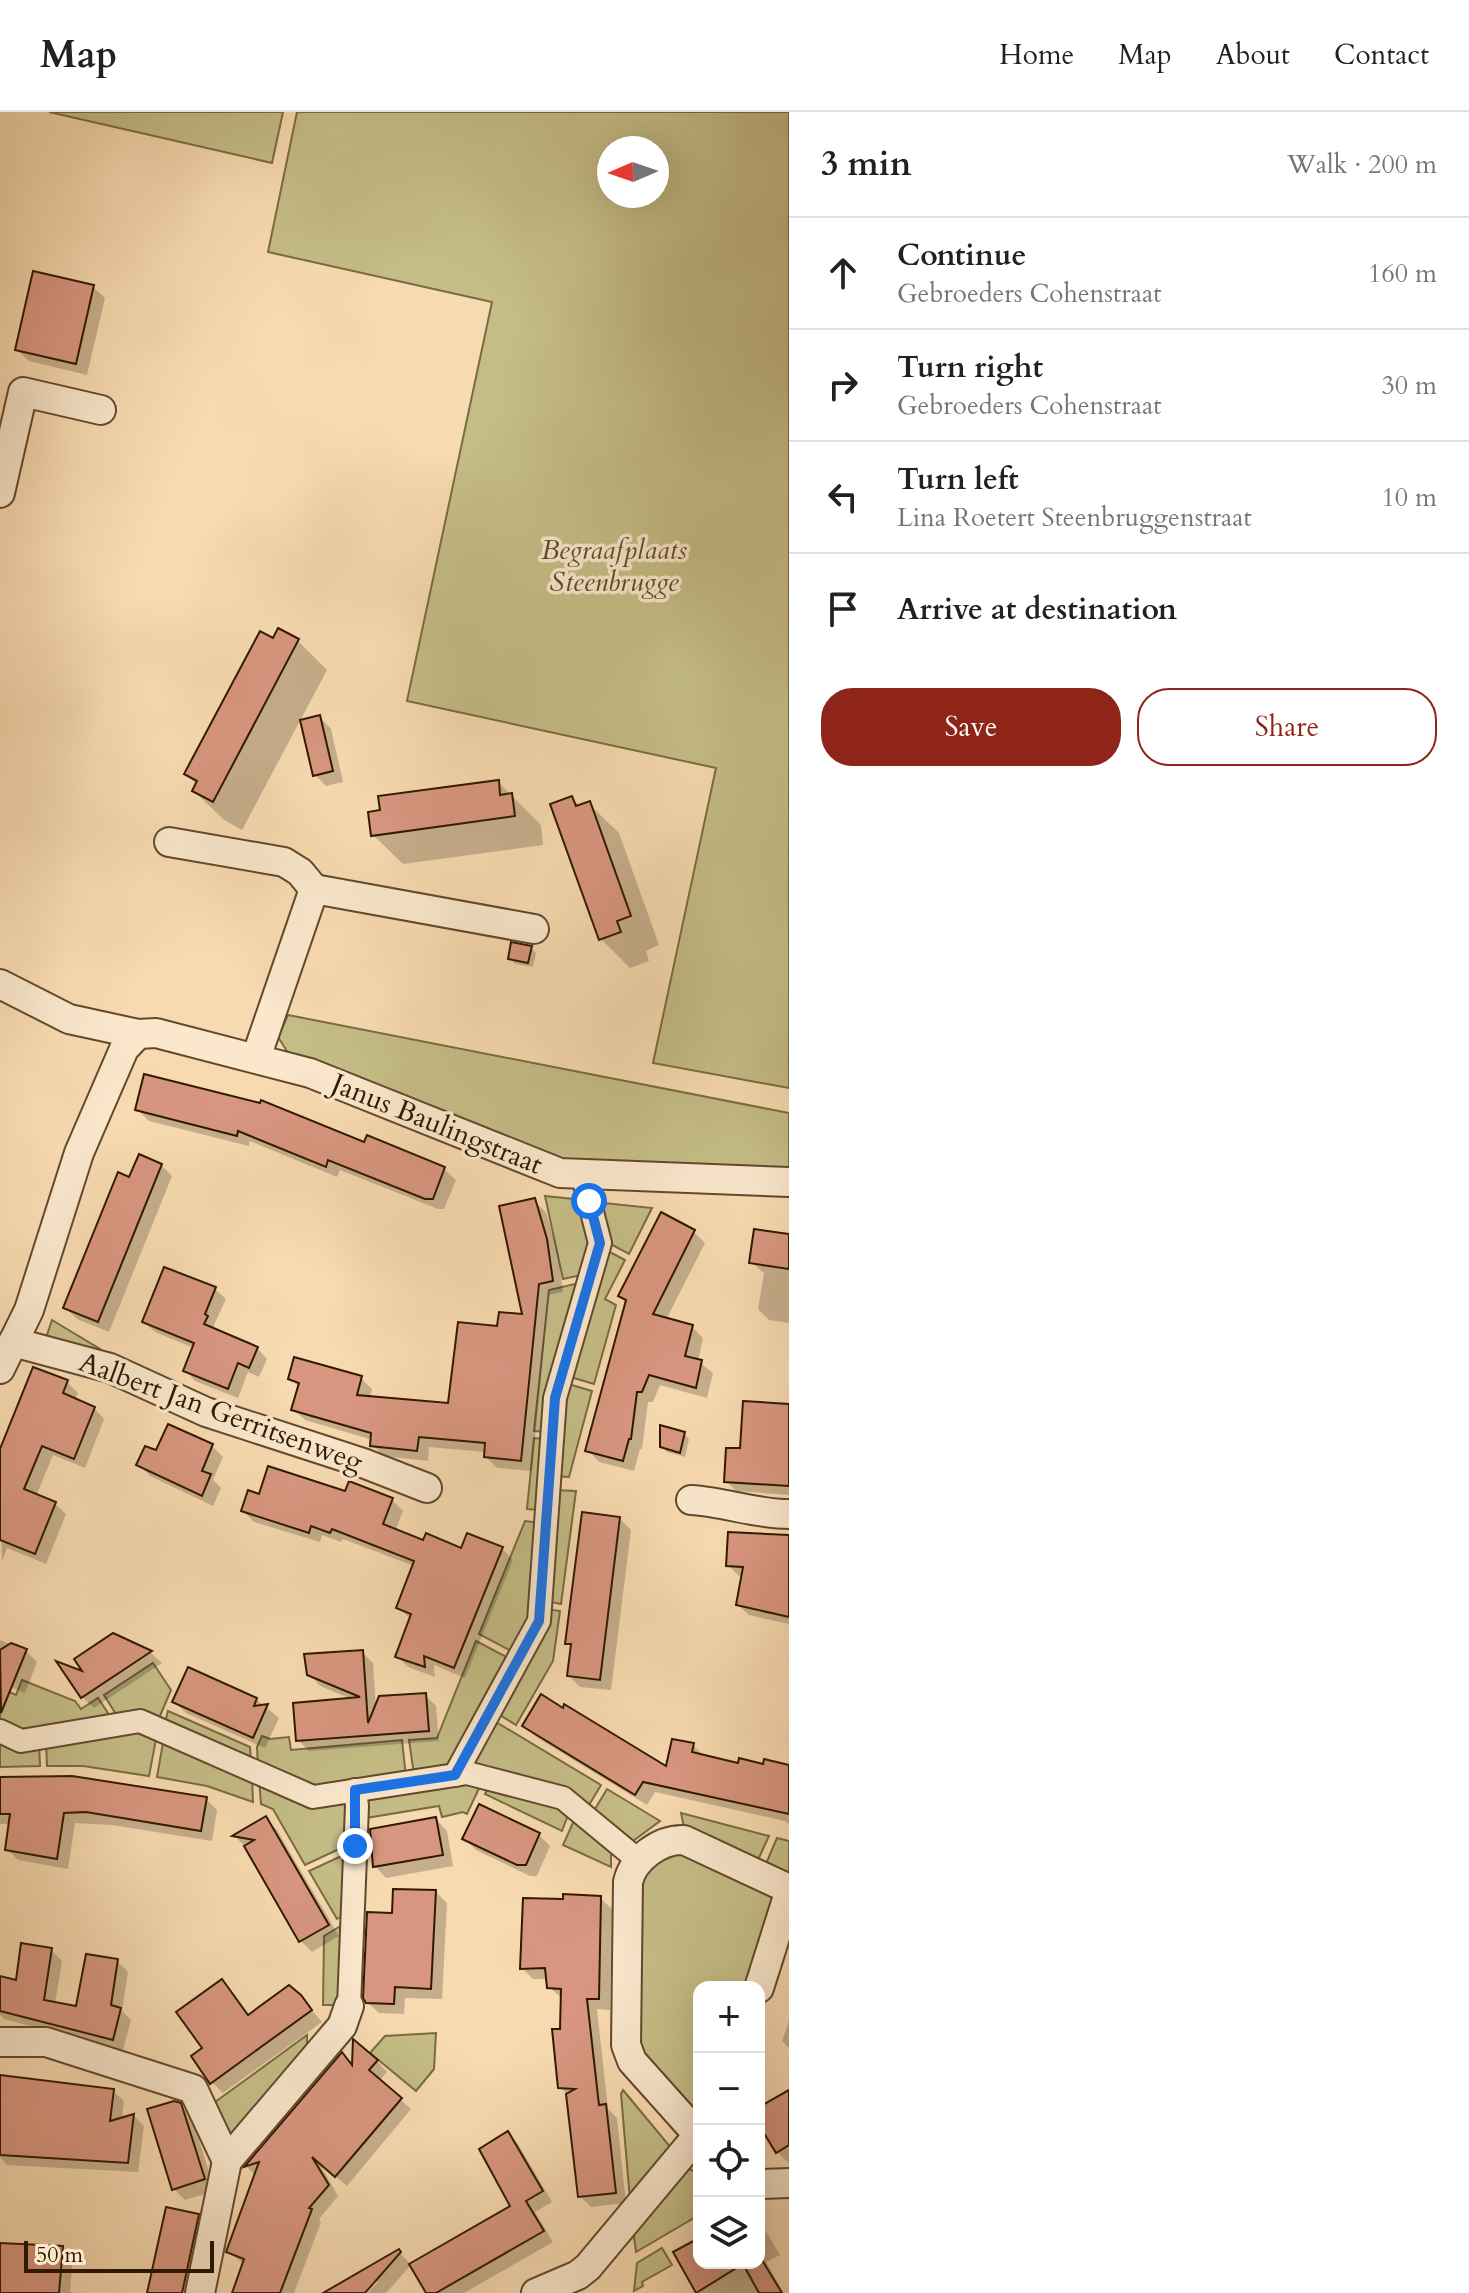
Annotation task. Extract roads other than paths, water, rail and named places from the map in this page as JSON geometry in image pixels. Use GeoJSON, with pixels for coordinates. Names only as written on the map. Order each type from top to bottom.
{"type":"FeatureCollection","features":[{"type":"Feature","properties":{"kind":"street"},"geometry":{"type":"LineString","coordinates":[[0,493],[8,416],[23,392],[101,410]]}},
{"type":"Feature","properties":{"kind":"street"},"geometry":{"type":"LineString","coordinates":[[169,842],[284,862],[300,872],[314,889],[534,929]]}},
{"type":"Feature","properties":{"kind":"street"},"geometry":{"type":"LineString","coordinates":[[256,1058],[314,889]]}},
{"type":"Feature","properties":{"kind":"street","name":"Janus Baulingstraat"},"geometry":{"type":"LineString","coordinates":[[0,984],[69,1019],[138,1034],[156,1033],[310,1073],[560,1173],[789,1182]]}},
{"type":"Feature","properties":{"kind":"street"},"geometry":{"type":"LineString","coordinates":[[0,1369],[32,1299],[79,1153],[124,1049],[138,1034]]}},
{"type":"Feature","properties":{"kind":"street"},"geometry":{"type":"LineString","coordinates":[[455,1775],[539,1621],[555,1398],[600,1243],[582,1173]]}},
{"type":"Feature","properties":{"kind":"street","name":"Aalbert Jan Gerritsenweg"},"geometry":{"type":"LineString","coordinates":[[13,1342],[110,1368],[206,1412],[363,1463],[427,1488]]}},
{"type":"Feature","properties":{"kind":"street"},"geometry":{"type":"LineString","coordinates":[[691,1500],[716,1501],[764,1514],[789,1514]]}},
{"type":"Feature","properties":{"kind":"street"},"geometry":{"type":"LineString","coordinates":[[0,1731],[21,1741],[140,1721],[313,1797],[467,1773],[563,1798],[638,1860]]}},
{"type":"Feature","properties":{"kind":"street"},"geometry":{"type":"LineString","coordinates":[[200,2293],[227,2161],[342,2026],[349,2006],[357,1806],[355,1790]]}},
{"type":"Feature","properties":{"kind":"street"},"geometry":{"type":"LineString","coordinates":[[693,2128],[632,2061],[626,2045],[628,1882],[638,1860],[667,1841],[684,1840],[789,1891],[761,1981]]}},
{"type":"Feature","properties":{"kind":"street"},"geometry":{"type":"LineString","coordinates":[[0,2042],[46,2042],[193,2089],[227,2161]]}},
{"type":"Feature","properties":{"kind":"street"},"geometry":{"type":"LineString","coordinates":[[553,2290],[588,2267],[693,2142]]}},
{"type":"Feature","properties":{"kind":"street"},"geometry":{"type":"LineString","coordinates":[[765,2184],[789,2183]]}},
{"type":"Feature","properties":{"kind":"park label","name":"Begraafplaats Steenbrugge"},"geometry":{"type":"Point","coordinates":[614,566]}}]}
